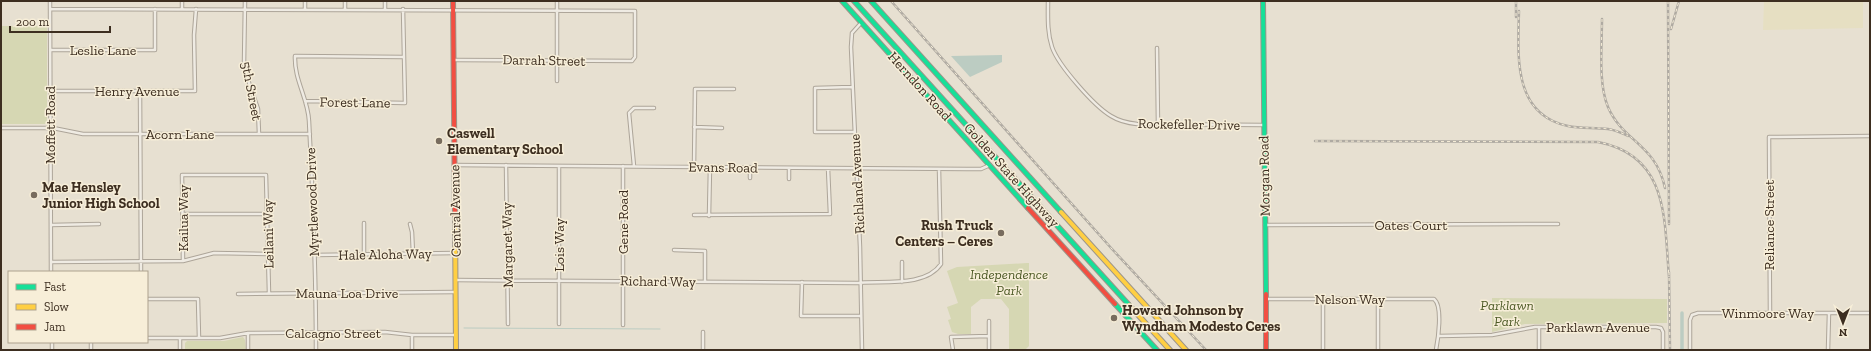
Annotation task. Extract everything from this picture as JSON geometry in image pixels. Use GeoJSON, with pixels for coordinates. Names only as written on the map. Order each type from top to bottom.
{"type":"FeatureCollection","features":[{"type":"Feature","properties":{"kind":"main road","name":"Central Avenue"},"geometry":{"type":"LineString","coordinates":[[453,1],[456,350]]}},
{"type":"Feature","properties":{"kind":"main road","name":"Herndon Road"},"geometry":{"type":"LineString","coordinates":[[842,1],[1157,350]]}},
{"type":"Feature","properties":{"kind":"main road","name":"Golden State Highway"},"geometry":{"type":"LineString","coordinates":[[854,1],[1170,350]]}},
{"type":"Feature","properties":{"kind":"main road","name":"Golden State Highway"},"geometry":{"type":"LineString","coordinates":[[871,1],[1187,350]]}},
{"type":"Feature","properties":{"kind":"main road","name":"Morgan Road"},"geometry":{"type":"LineString","coordinates":[[1262,1],[1266,350]]}},
{"type":"Feature","properties":{"kind":"street","name":"Moffett Road"},"geometry":{"type":"LineString","coordinates":[[50,1],[51,271]]}},
{"type":"Feature","properties":{"kind":"street"},"geometry":{"type":"LineString","coordinates":[[182,1],[182,9]]}},
{"type":"Feature","properties":{"kind":"street","name":"5th Street"},"geometry":{"type":"LineString","coordinates":[[245,1],[244,64],[257,105],[259,134]]}},
{"type":"Feature","properties":{"kind":"street"},"geometry":{"type":"LineString","coordinates":[[305,1],[305,9]]}},
{"type":"Feature","properties":{"kind":"street"},"geometry":{"type":"LineString","coordinates":[[345,1],[345,9]]}},
{"type":"Feature","properties":{"kind":"street"},"geometry":{"type":"LineString","coordinates":[[385,1],[385,9]]}},
{"type":"Feature","properties":{"kind":"street"},"geometry":{"type":"LineString","coordinates":[[557,1],[557,81]]}},
{"type":"Feature","properties":{"kind":"street","name":"Rockefeller Drive"},"geometry":{"type":"LineString","coordinates":[[1048,1],[1051,43],[1055,55],[1064,68],[1099,107],[1112,116],[1130,123],[1263,125]]}},
{"type":"Feature","properties":{"kind":"street"},"geometry":{"type":"LineString","coordinates":[[50,9],[557,10]]}},
{"type":"Feature","properties":{"kind":"street","name":"Leslie Lane"},"geometry":{"type":"LineString","coordinates":[[50,50],[155,50],[155,9]]}},
{"type":"Feature","properties":{"kind":"street","name":"Henry Avenue"},"geometry":{"type":"LineString","coordinates":[[50,91],[195,91],[196,9]]}},
{"type":"Feature","properties":{"kind":"street"},"geometry":{"type":"LineString","coordinates":[[403,9],[404,57]]}},
{"type":"Feature","properties":{"kind":"street","name":"Darrah Street"},"geometry":{"type":"LineString","coordinates":[[454,60],[557,60],[620,62],[634,60],[635,11],[557,10]]}},
{"type":"Feature","properties":{"kind":"street","name":"Richland Avenue"},"geometry":{"type":"LineString","coordinates":[[862,22],[853,31],[851,38],[861,282],[862,350]]}},
{"type":"Feature","properties":{"kind":"street"},"geometry":{"type":"LineString","coordinates":[[1157,48],[1158,124]]}},
{"type":"Feature","properties":{"kind":"street","name":"Myrtlewood Drive"},"geometry":{"type":"LineString","coordinates":[[316,350],[315,255],[309,120],[305,101],[297,80],[295,56],[404,57]]}},
{"type":"Feature","properties":{"kind":"street","name":"Forest Lane"},"geometry":{"type":"LineString","coordinates":[[305,101],[405,103],[404,57]]}},
{"type":"Feature","properties":{"kind":"street"},"geometry":{"type":"LineString","coordinates":[[852,87],[815,88],[815,132],[854,132]]}},
{"type":"Feature","properties":{"kind":"street"},"geometry":{"type":"LineString","coordinates":[[694,167],[695,89],[734,89]]}},
{"type":"Feature","properties":{"kind":"street"},"geometry":{"type":"LineString","coordinates":[[140,91],[141,271]]}},
{"type":"Feature","properties":{"kind":"street"},"geometry":{"type":"LineString","coordinates":[[634,166],[629,113],[634,108],[654,108]]}},
{"type":"Feature","properties":{"kind":"street"},"geometry":{"type":"LineString","coordinates":[[694,127],[722,128]]}},
{"type":"Feature","properties":{"kind":"street","name":"Acorn Lane"},"geometry":{"type":"LineString","coordinates":[[1,128],[50,128],[83,134],[310,134]]}},
{"type":"Feature","properties":{"kind":"street","name":"Reliance Street"},"geometry":{"type":"LineString","coordinates":[[1770,313],[1769,137],[1870,136]]}},
{"type":"Feature","properties":{"kind":"street","name":"Evans Road"},"geometry":{"type":"LineString","coordinates":[[454,165],[981,169],[991,165]]}},
{"type":"Feature","properties":{"kind":"street","name":"Margaret Way"},"geometry":{"type":"LineString","coordinates":[[506,165],[508,324]]}},
{"type":"Feature","properties":{"kind":"street","name":"Lois Way"},"geometry":{"type":"LineString","coordinates":[[559,166],[559,324]]}},
{"type":"Feature","properties":{"kind":"street","name":"Gene Road"},"geometry":{"type":"LineString","coordinates":[[623,166],[623,325]]}},
{"type":"Feature","properties":{"kind":"street"},"geometry":{"type":"LineString","coordinates":[[709,216],[710,167]]}},
{"type":"Feature","properties":{"kind":"street"},"geometry":{"type":"LineString","coordinates":[[750,167],[750,178]]}},
{"type":"Feature","properties":{"kind":"street"},"geometry":{"type":"LineString","coordinates":[[789,168],[789,179]]}},
{"type":"Feature","properties":{"kind":"street"},"geometry":{"type":"LineString","coordinates":[[694,215],[830,214],[828,168]]}},
{"type":"Feature","properties":{"kind":"street","name":"Richard Way"},"geometry":{"type":"LineString","coordinates":[[456,280],[902,282],[931,274],[941,264],[939,169]]}},
{"type":"Feature","properties":{"kind":"street","name":"Leilani Way"},"geometry":{"type":"LineString","coordinates":[[182,175],[266,175],[268,214],[268,293]]}},
{"type":"Feature","properties":{"kind":"street","name":"Kailua Way"},"geometry":{"type":"LineString","coordinates":[[182,175],[183,261]]}},
{"type":"Feature","properties":{"kind":"street"},"geometry":{"type":"LineString","coordinates":[[183,214],[268,214]]}},
{"type":"Feature","properties":{"kind":"street"},"geometry":{"type":"LineString","coordinates":[[364,223],[364,254]]}},
{"type":"Feature","properties":{"kind":"street"},"geometry":{"type":"LineString","coordinates":[[51,225],[99,224]]}},
{"type":"Feature","properties":{"kind":"street"},"geometry":{"type":"LineString","coordinates":[[410,224],[412,232],[412,254]]}},
{"type":"Feature","properties":{"kind":"street","name":"Oates Court"},"geometry":{"type":"LineString","coordinates":[[1265,225],[1558,224]]}},
{"type":"Feature","properties":{"kind":"street"},"geometry":{"type":"LineString","coordinates":[[674,250],[705,251],[705,282]]}},
{"type":"Feature","properties":{"kind":"street"},"geometry":{"type":"LineString","coordinates":[[51,262],[183,261],[214,253],[268,254]]}},
{"type":"Feature","properties":{"kind":"street","name":"Hale Aloha Way"},"geometry":{"type":"LineString","coordinates":[[315,255],[455,253]]}},
{"type":"Feature","properties":{"kind":"street"},"geometry":{"type":"LineString","coordinates":[[902,262],[902,282]]}},
{"type":"Feature","properties":{"kind":"street"},"geometry":{"type":"LineString","coordinates":[[802,282],[801,316],[861,316]]}},
{"type":"Feature","properties":{"kind":"street","name":"Mauna Loa Drive"},"geometry":{"type":"LineString","coordinates":[[238,294],[456,292]]}},
{"type":"Feature","properties":{"kind":"street"},"geometry":{"type":"LineString","coordinates":[[148,299],[198,299],[199,338]]}},
{"type":"Feature","properties":{"kind":"street","name":"Nelson Way"},"geometry":{"type":"LineString","coordinates":[[1266,299],[1434,299],[1437,302],[1438,307],[1439,336]]}},
{"type":"Feature","properties":{"kind":"street"},"geometry":{"type":"LineString","coordinates":[[1323,299],[1324,350]]}},
{"type":"Feature","properties":{"kind":"street"},"geometry":{"type":"LineString","coordinates":[[1378,299],[1378,350]]}},
{"type":"Feature","properties":{"kind":"street","name":"Winmoore Way"},"geometry":{"type":"LineString","coordinates":[[1690,350],[1691,317],[1698,313],[1870,313]]}},
{"type":"Feature","properties":{"kind":"street"},"geometry":{"type":"LineString","coordinates":[[1828,350],[1829,313]]}},
{"type":"Feature","properties":{"kind":"street"},"geometry":{"type":"LineString","coordinates":[[989,350],[990,321]]}},
{"type":"Feature","properties":{"kind":"street"},"geometry":{"type":"LineString","coordinates":[[1539,326],[1539,350]]}},
{"type":"Feature","properties":{"kind":"street","name":"Parklawn Avenue"},"geometry":{"type":"LineString","coordinates":[[1439,336],[1492,335],[1526,327],[1539,326],[1656,327],[1661,328],[1663,332],[1664,350]]}},
{"type":"Feature","properties":{"kind":"street","name":"Calcagno Street"},"geometry":{"type":"LineString","coordinates":[[180,338],[212,338],[248,333],[385,332],[412,335],[455,335]]}},
{"type":"Feature","properties":{"kind":"street"},"geometry":{"type":"LineString","coordinates":[[703,332],[703,350]]}},
{"type":"Feature","properties":{"kind":"street"},"geometry":{"type":"LineString","coordinates":[[248,333],[248,350]]}},
{"type":"Feature","properties":{"kind":"street"},"geometry":{"type":"LineString","coordinates":[[412,335],[412,350]]}},
{"type":"Feature","properties":{"kind":"street"},"geometry":{"type":"LineString","coordinates":[[953,350],[951,337],[989,336]]}},
{"type":"Feature","properties":{"kind":"street"},"geometry":{"type":"LineString","coordinates":[[1436,350],[1439,336]]}},
{"type":"Feature","properties":{"kind":"street"},"geometry":{"type":"LineString","coordinates":[[148,338],[180,338],[180,350]]}},
{"type":"Feature","properties":{"kind":"shaded area"},"geometry":{"type":"Polygon","coordinates":[[[1764,1],[1863,1],[1863,28],[1763,30],[1764,1]]]}},
{"type":"Feature","properties":{"kind":"shaded area"},"geometry":{"type":"Polygon","coordinates":[[[1002,55],[1002,62],[970,77],[951,56],[1002,55]]]}},
{"type":"Feature","properties":{"kind":"green space"},"geometry":{"type":"Polygon","coordinates":[[[1,26],[47,26],[47,122],[45,124],[1,124],[1,26]]]}},
{"type":"Feature","properties":{"kind":"green space","name":"Independence Park"},"geometry":{"type":"Polygon","coordinates":[[[1029,263],[1029,346],[1025,350],[1009,350],[1009,309],[1001,299],[981,299],[971,307],[971,334],[958,334],[952,332],[948,320],[951,319],[947,307],[958,303],[947,271],[957,267],[1029,263]]]}},
{"type":"Feature","properties":{"kind":"green space","name":"Parklawn Park"},"geometry":{"type":"Polygon","coordinates":[[[1492,298],[1667,299],[1667,323],[1525,324],[1492,332],[1492,298]]]}},
{"type":"Feature","properties":{"kind":"green space"},"geometry":{"type":"Polygon","coordinates":[[[243,337],[245,340],[246,350],[185,350],[185,343],[187,341],[224,341],[243,337]]]}},
{"type":"Feature","properties":{"kind":"waterway"},"geometry":{"type":"LineString","coordinates":[[1682,313],[1682,350]]}},
{"type":"Feature","properties":{"kind":"waterway"},"geometry":{"type":"LineString","coordinates":[[464,328],[660,329]]}},
{"type":"Feature","properties":{"kind":"railway"},"geometry":{"type":"LineString","coordinates":[[891,1],[1112,249],[1206,350]]}},
{"type":"Feature","properties":{"kind":"railway"},"geometry":{"type":"LineString","coordinates":[[1516,1],[1516,17]]}},
{"type":"Feature","properties":{"kind":"railway"},"geometry":{"type":"LineString","coordinates":[[1668,1],[1669,224]]}},
{"type":"Feature","properties":{"kind":"railway"},"geometry":{"type":"LineString","coordinates":[[1671,29],[1679,1]]}},
{"type":"Feature","properties":{"kind":"railway"},"geometry":{"type":"LineString","coordinates":[[1519,11],[1519,64],[1522,80],[1528,96],[1537,109],[1550,119],[1568,126],[1608,129],[1628,136]]}},
{"type":"Feature","properties":{"kind":"railway"},"geometry":{"type":"LineString","coordinates":[[1602,19],[1602,76],[1608,107],[1614,119],[1647,152],[1661,173],[1665,188]]}},
{"type":"Feature","properties":{"kind":"railway"},"geometry":{"type":"LineString","coordinates":[[1315,141],[1598,142],[1621,149],[1638,161],[1650,175],[1658,193],[1666,233],[1669,277]]}},
{"type":"Feature","properties":{"kind":"railway"},"geometry":{"type":"LineString","coordinates":[[1669,272],[1670,350]]}},
{"type":"Feature","properties":{"kind":"traffic: fast"},"geometry":{"type":"LineString","coordinates":[[842,1],[1028,208]]}},
{"type":"Feature","properties":{"kind":"traffic: fast"},"geometry":{"type":"LineString","coordinates":[[854,1],[1129,305]]}},
{"type":"Feature","properties":{"kind":"traffic: fast"},"geometry":{"type":"LineString","coordinates":[[871,1],[1061,212]]}},
{"type":"Feature","properties":{"kind":"traffic: fast"},"geometry":{"type":"LineString","coordinates":[[1263,1],[1266,294]]}},
{"type":"Feature","properties":{"kind":"traffic: fast"},"geometry":{"type":"LineString","coordinates":[[1115,304],[1157,350]]}},
{"type":"Feature","properties":{"kind":"traffic: slow"},"geometry":{"type":"LineString","coordinates":[[1061,212],[1186,350]]}},
{"type":"Feature","properties":{"kind":"traffic: slow"},"geometry":{"type":"LineString","coordinates":[[455,219],[456,350]]}},
{"type":"Feature","properties":{"kind":"traffic: slow"},"geometry":{"type":"LineString","coordinates":[[1129,305],[1170,350]]}},
{"type":"Feature","properties":{"kind":"traffic: jam"},"geometry":{"type":"LineString","coordinates":[[453,1],[455,219]]}},
{"type":"Feature","properties":{"kind":"traffic: jam"},"geometry":{"type":"LineString","coordinates":[[1028,208],[1115,304]]}},
{"type":"Feature","properties":{"kind":"traffic: jam"},"geometry":{"type":"LineString","coordinates":[[1266,294],[1266,350]]}},
{"type":"Feature","properties":{"kind":"place","name":"Caswell Elementary School"},"geometry":{"type":"Point","coordinates":[439,141]}},
{"type":"Feature","properties":{"kind":"place","name":"Mae Hensley Junior High School"},"geometry":{"type":"Point","coordinates":[34,195]}},
{"type":"Feature","properties":{"kind":"place","name":"Rush Truck Centers – Ceres"},"geometry":{"type":"Point","coordinates":[1001,233]}},
{"type":"Feature","properties":{"kind":"place","name":"Howard Johnson by Wyndham Modesto Ceres"},"geometry":{"type":"Point","coordinates":[1114,318]}}]}
